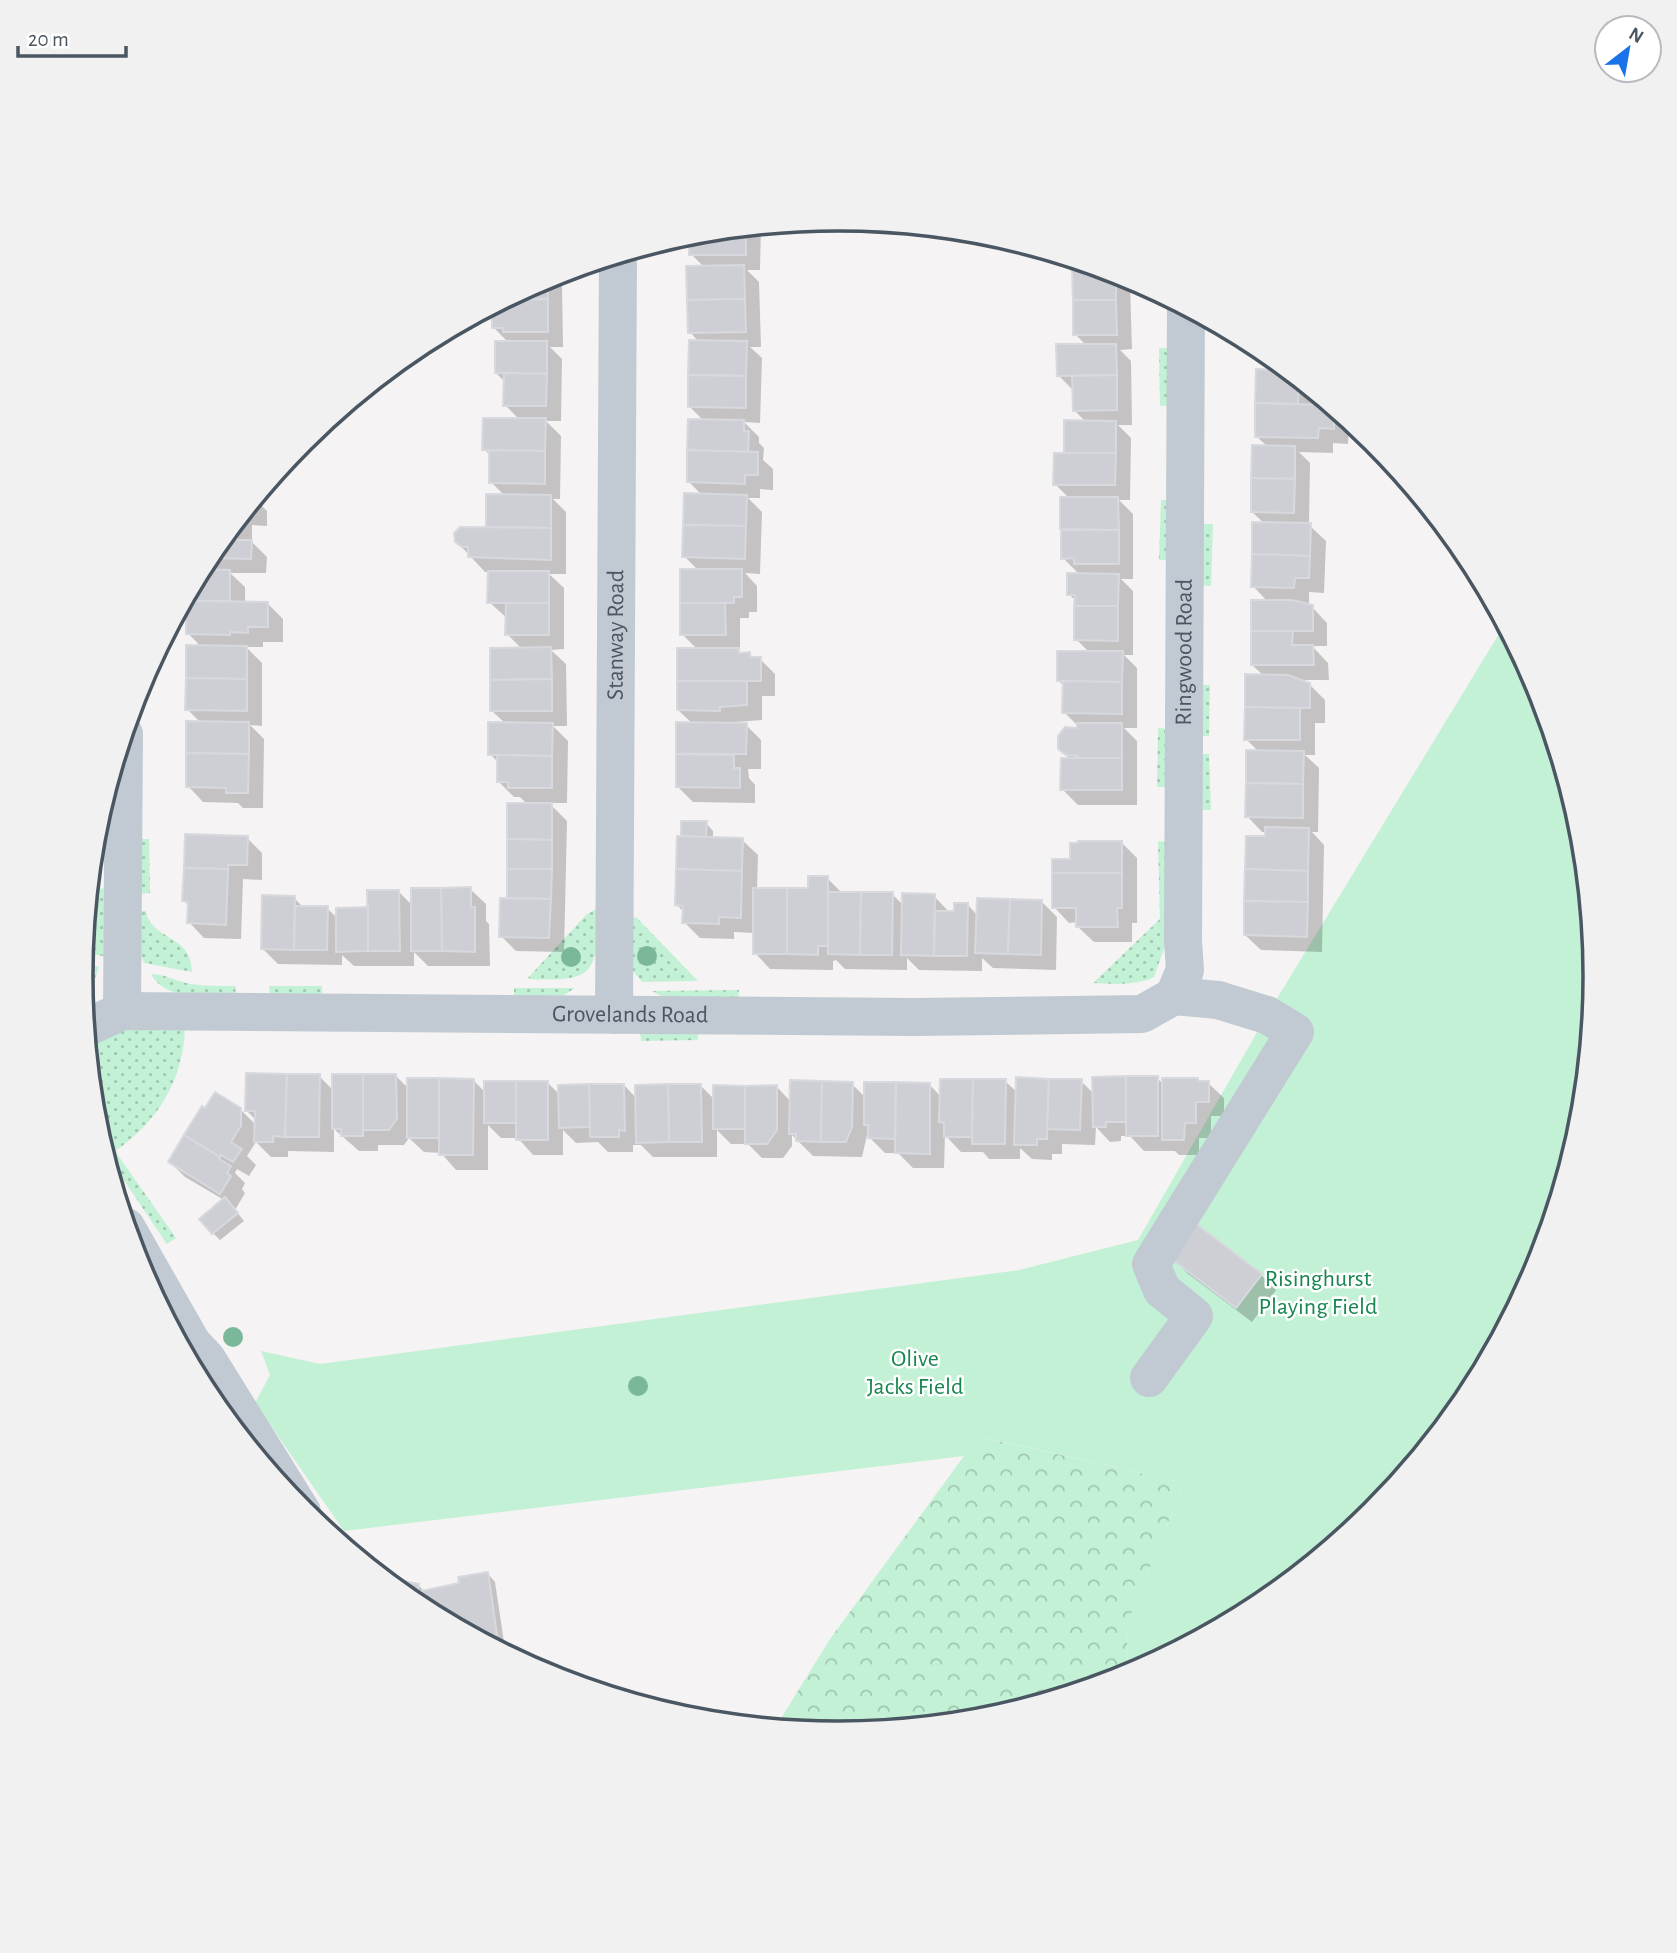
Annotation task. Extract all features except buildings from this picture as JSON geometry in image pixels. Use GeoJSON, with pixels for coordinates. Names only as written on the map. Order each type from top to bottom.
{"type":"FeatureCollection","features":[{"type":"Feature","properties":{"kind":"street","name":"Stanway Road"},"geometry":{"type":"LineString","coordinates":[[614,1015],[618,264]]}},
{"type":"Feature","properties":{"kind":"street","name":"Ringwood Road"},"geometry":{"type":"LineString","coordinates":[[1174,996],[1185,971],[1186,318]]}},
{"type":"Feature","properties":{"kind":"street"},"geometry":{"type":"LineString","coordinates":[[122,1011],[124,764]]}},
{"type":"Feature","properties":{"kind":"street","name":"Grovelands Road"},"geometry":{"type":"LineString","coordinates":[[94,1024],[122,1011],[914,1017],[1142,1014],[1174,996]]}},
{"type":"Feature","properties":{"kind":"street"},"geometry":{"type":"LineString","coordinates":[[1149,1378],[1194,1316],[1162,1290],[1152,1264],[1295,1032],[1268,1015],[1219,1000],[1174,996]]}},
{"type":"Feature","properties":{"kind":"street"},"geometry":{"type":"LineString","coordinates":[[166,1298],[192,1343],[207,1359],[264,1451]]}},
{"type":"Feature","properties":{"kind":"green space"},"geometry":{"type":"Polygon","coordinates":[[[1159,348],[1170,348],[1170,406],[1160,406],[1159,348]]]}},
{"type":"Feature","properties":{"kind":"green space"},"geometry":{"type":"Polygon","coordinates":[[[1161,500],[1171,500],[1169,560],[1159,560],[1161,500]]]}},
{"type":"Feature","properties":{"kind":"green space"},"geometry":{"type":"Polygon","coordinates":[[[1203,524],[1213,524],[1211,586],[1201,585],[1203,524]]]}},
{"type":"Feature","properties":{"kind":"green space","name":"Risinghurst Playing Field"},"geometry":{"type":"Polygon","coordinates":[[[1500,633],[1527,691],[1559,783],[1578,879],[1583,928],[1583,1025],[1578,1074],[1559,1170],[1545,1216],[1507,1306],[1459,1391],[1399,1468],[1366,1504],[1330,1537],[1253,1597],[1168,1645],[1127,1664],[1128,1622],[1184,1483],[987,1438],[964,1456],[344,1531],[255,1403],[270,1375],[261,1351],[320,1364],[1019,1270],[1138,1240],[1267,1015],[1500,633]]]}},
{"type":"Feature","properties":{"kind":"green space"},"geometry":{"type":"Polygon","coordinates":[[[1198,685],[1210,685],[1209,736],[1197,736],[1198,685]]]}},
{"type":"Feature","properties":{"kind":"green space"},"geometry":{"type":"Polygon","coordinates":[[[1158,728],[1168,729],[1167,787],[1157,787],[1158,728]]]}},
{"type":"Feature","properties":{"kind":"green space"},"geometry":{"type":"Polygon","coordinates":[[[1198,754],[1209,754],[1211,810],[1200,810],[1198,754]]]}},
{"type":"Feature","properties":{"kind":"green space"},"geometry":{"type":"Polygon","coordinates":[[[108,829],[108,859],[102,859],[108,829]]]}},
{"type":"Feature","properties":{"kind":"green space"},"geometry":{"type":"Polygon","coordinates":[[[139,839],[149,839],[150,893],[140,894],[139,839]]]}},
{"type":"Feature","properties":{"kind":"green space"},"geometry":{"type":"Polygon","coordinates":[[[1158,841],[1168,842],[1166,943],[1154,977],[1132,983],[1093,983],[1160,919],[1158,841]]]}},
{"type":"Feature","properties":{"kind":"green space"},"geometry":{"type":"Polygon","coordinates":[[[107,888],[107,957],[93,954],[98,889],[107,888]]]}},
{"type":"Feature","properties":{"kind":"green space"},"geometry":{"type":"Polygon","coordinates":[[[599,907],[596,947],[588,969],[580,975],[567,978],[527,979],[586,915],[599,907]]]}},
{"type":"Feature","properties":{"kind":"green space"},"geometry":{"type":"Polygon","coordinates":[[[140,911],[146,911],[149,921],[156,928],[182,947],[187,953],[192,972],[144,963],[140,951],[140,911]]]}},
{"type":"Feature","properties":{"kind":"green space"},"geometry":{"type":"Polygon","coordinates":[[[631,916],[637,918],[698,981],[642,982],[633,971],[631,916]]]}},
{"type":"Feature","properties":{"kind":"green space"},"geometry":{"type":"Polygon","coordinates":[[[93,966],[99,967],[93,983],[93,966]]]}},
{"type":"Feature","properties":{"kind":"green space"},"geometry":{"type":"Polygon","coordinates":[[[151,974],[190,984],[236,986],[235,996],[177,993],[158,983],[151,974]]]}},
{"type":"Feature","properties":{"kind":"green space"},"geometry":{"type":"Polygon","coordinates":[[[269,986],[322,986],[322,998],[270,997],[269,986]]]}},
{"type":"Feature","properties":{"kind":"green space"},"geometry":{"type":"Polygon","coordinates":[[[514,988],[575,988],[561,997],[514,997],[514,988]]]}},
{"type":"Feature","properties":{"kind":"green space"},"geometry":{"type":"Polygon","coordinates":[[[739,990],[738,1000],[663,997],[652,991],[739,990]]]}},
{"type":"Feature","properties":{"kind":"green space"},"geometry":{"type":"Polygon","coordinates":[[[185,1026],[180,1064],[166,1098],[144,1127],[115,1151],[176,1238],[167,1244],[118,1170],[107,1122],[96,1042],[108,1031],[185,1026]]]}},
{"type":"Feature","properties":{"kind":"green space"},"geometry":{"type":"Polygon","coordinates":[[[640,1030],[698,1030],[698,1040],[641,1041],[640,1030]]]}},
{"type":"Feature","properties":{"kind":"green space"},"geometry":{"type":"Polygon","coordinates":[[[986,1438],[1184,1483],[1128,1622],[1127,1664],[1032,1697],[936,1716],[887,1721],[780,1720],[830,1639],[964,1456],[986,1438]]]}},
{"type":"Feature","properties":{"kind":"park label","name":"Olive Jacks Field"},"geometry":{"type":"Point","coordinates":[915,1373]}}]}
